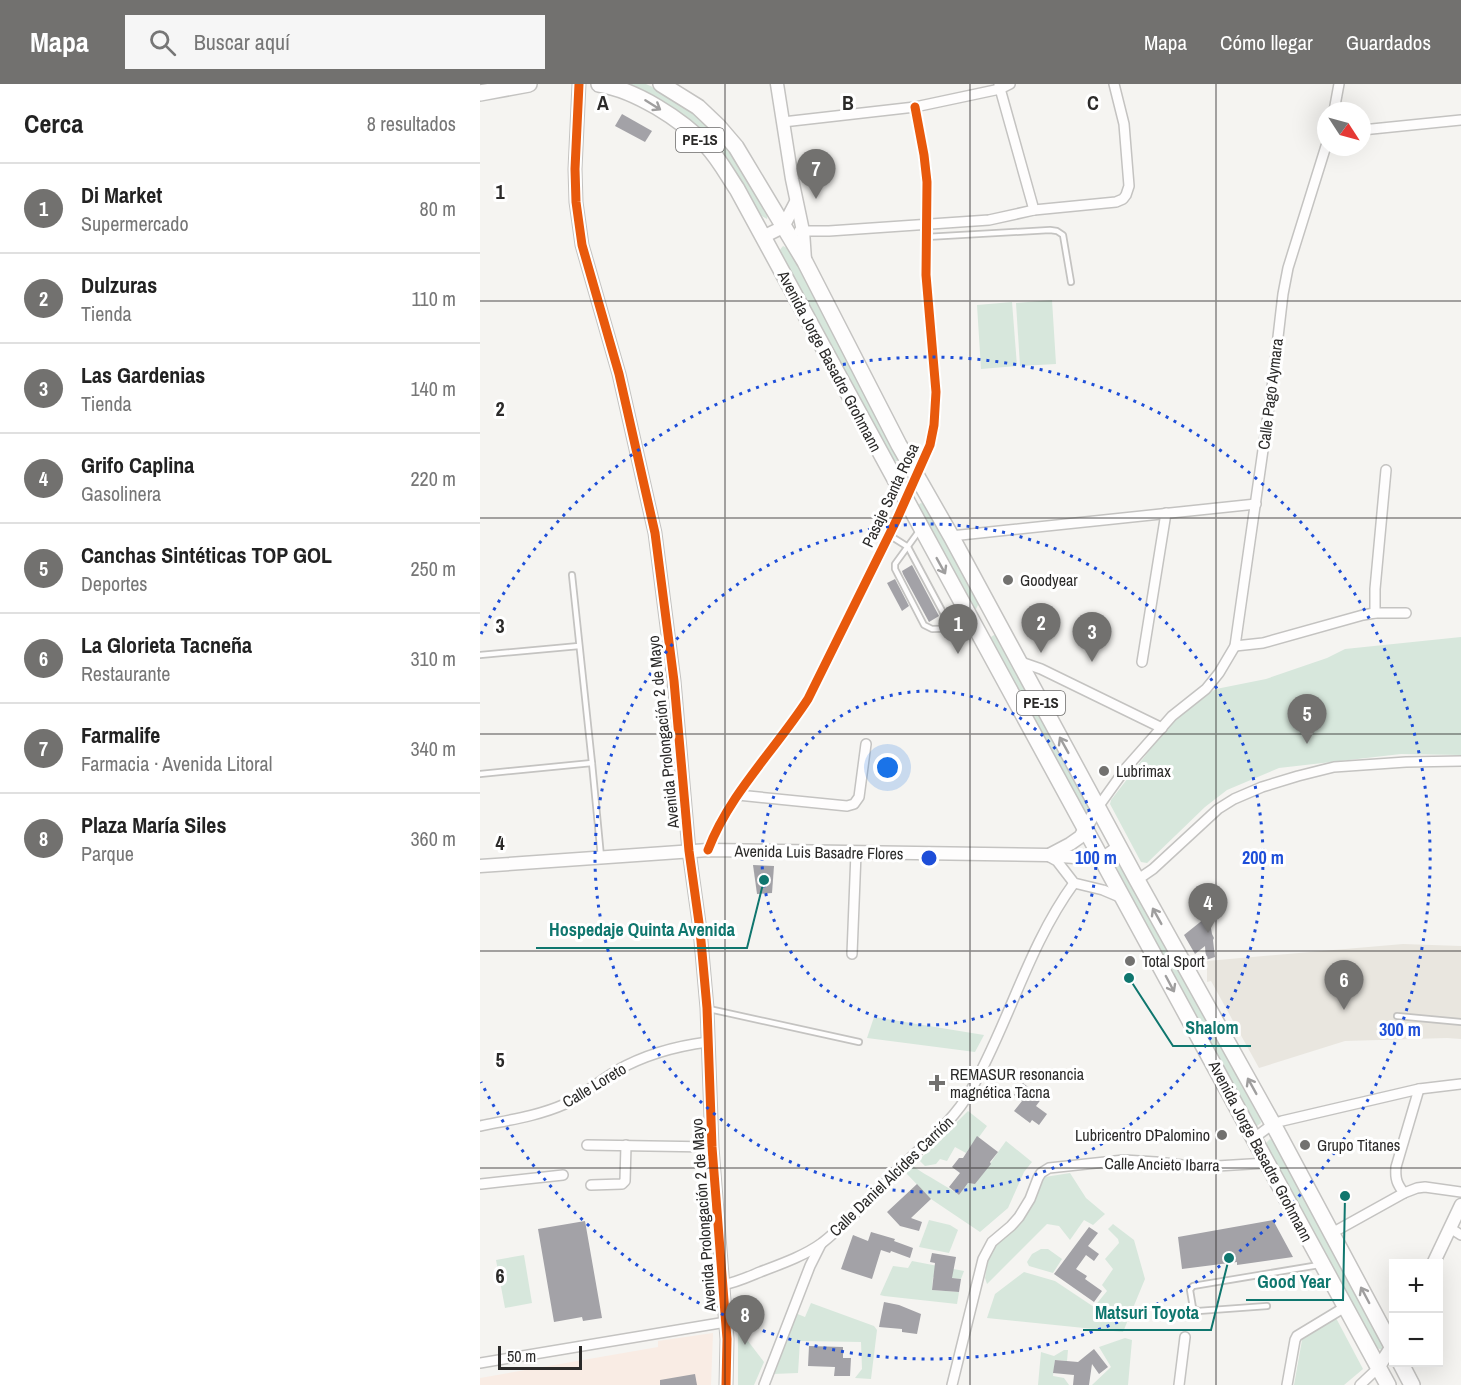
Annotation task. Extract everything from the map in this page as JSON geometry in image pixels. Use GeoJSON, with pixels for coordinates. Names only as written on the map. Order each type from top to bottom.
{"type":"FeatureCollection","features":[{"type":"Feature","properties":{"kind":"highway"},"geometry":{"type":"LineString","coordinates":[[480,93],[529,84]]}},
{"type":"Feature","properties":{"kind":"highway","name":"Avenida Jorge Basadre Grohmann"},"geometry":{"type":"LineString","coordinates":[[598,84],[642,99],[688,128],[708,147],[737,189],[1388,1385]]}},
{"type":"Feature","properties":{"kind":"highway","name":"Avenida Jorge Basadre Grohmann"},"geometry":{"type":"LineString","coordinates":[[661,84],[698,107],[736,147],[805,262],[899,445],[951,536],[1389,1340]]}},
{"type":"Feature","properties":{"kind":"highway"},"geometry":{"type":"LineString","coordinates":[[1403,1367],[1412,1385]]}},
{"type":"Feature","properties":{"kind":"street","name":"Avenida Prolongación 2 de Mayo"},"geometry":{"type":"LineString","coordinates":[[579,84],[575,169],[576,202],[582,245],[624,393],[655,533],[674,681],[689,851],[700,930],[707,1008],[712,1148],[726,1322],[726,1385]]}},
{"type":"Feature","properties":{"kind":"street"},"geometry":{"type":"LineString","coordinates":[[777,84],[796,202],[803,231],[805,262]]}},
{"type":"Feature","properties":{"kind":"street"},"geometry":{"type":"LineString","coordinates":[[783,122],[915,107],[1010,84]]}},
{"type":"Feature","properties":{"kind":"street"},"geometry":{"type":"LineString","coordinates":[[783,227],[803,231],[829,231],[989,220],[1034,210],[1116,202],[1123,199],[1129,186],[1124,124],[1114,84]]}},
{"type":"Feature","properties":{"kind":"street"},"geometry":{"type":"LineString","coordinates":[[1336,102],[1339,84]]}},
{"type":"Feature","properties":{"kind":"street"},"geometry":{"type":"LineString","coordinates":[[999,87],[1034,210]]}},
{"type":"Feature","properties":{"kind":"street","name":"Pasaje Santa Rosa"},"geometry":{"type":"LineString","coordinates":[[708,850],[716,830],[738,795],[808,699],[889,535],[930,445],[936,392],[926,275],[927,182],[915,107]]}},
{"type":"Feature","properties":{"kind":"street"},"geometry":{"type":"LineString","coordinates":[[1371,129],[1461,120]]}},
{"type":"Feature","properties":{"kind":"street","name":"Calle Pago Aymara"},"geometry":{"type":"LineString","coordinates":[[1235,646],[1273,380],[1282,294],[1323,156]]}},
{"type":"Feature","properties":{"kind":"street"},"geometry":{"type":"LineString","coordinates":[[763,237],[783,227],[796,202]]}},
{"type":"Feature","properties":{"kind":"street"},"geometry":{"type":"LineString","coordinates":[[1375,613],[1375,589],[1386,470]]}},
{"type":"Feature","properties":{"kind":"street"},"geometry":{"type":"LineString","coordinates":[[951,536],[1256,504]]}},
{"type":"Feature","properties":{"kind":"street"},"geometry":{"type":"LineString","coordinates":[[1142,662],[1166,513]]}},
{"type":"Feature","properties":{"kind":"street"},"geometry":{"type":"LineString","coordinates":[[1047,855],[1080,837],[1126,768],[1172,717],[1206,689],[1219,673],[1235,646],[1263,643],[1363,615],[1406,613]]}},
{"type":"Feature","properties":{"kind":"street"},"geometry":{"type":"LineString","coordinates":[[1018,661],[1041,669],[1162,728]]}},
{"type":"Feature","properties":{"kind":"street"},"geometry":{"type":"LineString","coordinates":[[738,795],[848,806],[854,804],[860,797],[866,744]]}},
{"type":"Feature","properties":{"kind":"street"},"geometry":{"type":"LineString","coordinates":[[1137,880],[1153,869],[1218,808],[1262,787],[1334,767],[1461,761]]}},
{"type":"Feature","properties":{"kind":"street"},"geometry":{"type":"LineString","coordinates":[[1102,859],[1119,847]]}},
{"type":"Feature","properties":{"kind":"street","name":"Avenida Luis Basadre Flores"},"geometry":{"type":"LineString","coordinates":[[480,866],[708,850],[1047,855],[1102,859]]}},
{"type":"Feature","properties":{"kind":"street"},"geometry":{"type":"LineString","coordinates":[[852,954],[856,853]]}},
{"type":"Feature","properties":{"kind":"street"},"geometry":{"type":"LineString","coordinates":[[1047,855],[1057,861],[1074,883],[1093,887],[1124,899]]}},
{"type":"Feature","properties":{"kind":"street","name":"Calle Daniel Alcídes Carrión"},"geometry":{"type":"LineString","coordinates":[[722,1285],[770,1268],[821,1244],[958,1110],[986,1064],[1047,925],[1074,883]]}},
{"type":"Feature","properties":{"kind":"street","name":"Calle Loreto"},"geometry":{"type":"LineString","coordinates":[[480,1126],[553,1109],[580,1096],[617,1071],[639,1060],[662,1052],[708,1042]]}},
{"type":"Feature","properties":{"kind":"street"},"geometry":{"type":"LineString","coordinates":[[1254,1138],[1273,1124],[1419,1089],[1461,1084]]}},
{"type":"Feature","properties":{"kind":"street"},"geometry":{"type":"LineString","coordinates":[[1404,1193],[1395,1178],[1396,1167],[1419,1089]]}},
{"type":"Feature","properties":{"kind":"street"},"geometry":{"type":"LineString","coordinates":[[587,1145],[712,1148]]}},
{"type":"Feature","properties":{"kind":"street"},"geometry":{"type":"LineString","coordinates":[[591,1185],[622,1184],[625,1181],[626,1146]]}},
{"type":"Feature","properties":{"kind":"street","name":"Calle Ancieto Ibarra"},"geometry":{"type":"LineString","coordinates":[[952,1385],[982,1259],[993,1242],[1011,1226],[1025,1208],[1041,1173],[1049,1168],[1124,1160],[1191,1166],[1267,1163]]}},
{"type":"Feature","properties":{"kind":"street"},"geometry":{"type":"LineString","coordinates":[[480,1173],[480,1187],[563,1175]]}},
{"type":"Feature","properties":{"kind":"street"},"geometry":{"type":"LineString","coordinates":[[1332,1233],[1417,1188],[1461,1192]]}},
{"type":"Feature","properties":{"kind":"street"},"geometry":{"type":"LineString","coordinates":[[1434,1259],[1461,1205]]}},
{"type":"Feature","properties":{"kind":"street"},"geometry":{"type":"LineString","coordinates":[[1450,1228],[1461,1235]]}},
{"type":"Feature","properties":{"kind":"street","name":"Calle Daniel Alcídes Carrión"},"geometry":{"type":"LineString","coordinates":[[764,1385],[810,1266],[821,1244]]}},
{"type":"Feature","properties":{"kind":"street"},"geometry":{"type":"LineString","coordinates":[[1287,1385],[1297,1336],[1345,1307]]}},
{"type":"Feature","properties":{"kind":"street"},"geometry":{"type":"LineString","coordinates":[[480,1363],[726,1322]]}},
{"type":"Feature","properties":{"kind":"street"},"geometry":{"type":"LineString","coordinates":[[1179,1385],[1185,1337]]}},
{"type":"Feature","properties":{"kind":"street"},"geometry":{"type":"LineString","coordinates":[[1360,1385],[1378,1368],[1389,1353]]}},
{"type":"Feature","properties":{"kind":"lane"},"geometry":{"type":"LineString","coordinates":[[926,237],[1057,231],[1063,235],[1071,282]]}},
{"type":"Feature","properties":{"kind":"lane"},"geometry":{"type":"LineString","coordinates":[[921,529],[896,564],[895,569],[924,625],[932,629],[975,627],[995,617]]}},
{"type":"Feature","properties":{"kind":"lane"},"geometry":{"type":"LineString","coordinates":[[889,535],[908,548],[946,618],[956,628]]}},
{"type":"Feature","properties":{"kind":"lane"},"geometry":{"type":"LineString","coordinates":[[572,575],[601,857]]}},
{"type":"Feature","properties":{"kind":"lane"},"geometry":{"type":"LineString","coordinates":[[480,655],[579,646]]}},
{"type":"Feature","properties":{"kind":"lane"},"geometry":{"type":"LineString","coordinates":[[480,774],[592,763]]}},
{"type":"Feature","properties":{"kind":"lane"},"geometry":{"type":"LineString","coordinates":[[707,1008],[859,1042]]}},
{"type":"Feature","properties":{"kind":"lane"},"geometry":{"type":"LineString","coordinates":[[1397,1016],[1461,1022]]}},
{"type":"Feature","properties":{"kind":"lane"},"geometry":{"type":"LineString","coordinates":[[1267,1306],[1198,1311],[1193,1308],[1190,1290],[1192,1286],[1322,1264]]}},
{"type":"Feature","properties":{"kind":"shaded area"},"geometry":{"type":"Polygon","coordinates":[[[1403,944],[1461,946],[1461,1039],[1345,1041],[1259,1068],[1211,981],[1207,982],[1207,961],[1403,944]]]}},
{"type":"Feature","properties":{"kind":"shaded area"},"geometry":{"type":"Polygon","coordinates":[[[713,1333],[711,1385],[480,1385],[480,1378],[658,1347],[658,1341],[713,1333]]]}},
{"type":"Feature","properties":{"kind":"green space"},"geometry":{"type":"Polygon","coordinates":[[[625,84],[646,84],[661,91],[684,105],[702,120],[724,141],[742,168],[768,213],[767,219],[760,215],[731,165],[701,129],[670,106],[625,84]]]}},
{"type":"Feature","properties":{"kind":"green space"},"geometry":{"type":"Polygon","coordinates":[[[783,246],[789,249],[899,454],[897,461],[891,461],[779,251],[783,246]]]}},
{"type":"Feature","properties":{"kind":"green space"},"geometry":{"type":"Polygon","coordinates":[[[1052,300],[1056,364],[1020,366],[1016,303],[1052,300]]]}},
{"type":"Feature","properties":{"kind":"green space"},"geometry":{"type":"Polygon","coordinates":[[[1012,302],[1017,366],[981,369],[977,305],[1012,302]]]}},
{"type":"Feature","properties":{"kind":"green space"},"geometry":{"type":"Polygon","coordinates":[[[925,504],[979,603],[976,609],[971,608],[918,505],[925,504]]]}},
{"type":"Feature","properties":{"kind":"green space"},"geometry":{"type":"Polygon","coordinates":[[[994,635],[999,636],[1090,807],[1087,811],[1081,810],[990,643],[994,635]]]}},
{"type":"Feature","properties":{"kind":"green space"},"geometry":{"type":"Polygon","coordinates":[[[1461,637],[1461,755],[1401,754],[1279,768],[1227,790],[1205,807],[1147,863],[1141,862],[1110,804],[1111,800],[1172,721],[1196,701],[1216,689],[1266,679],[1327,658],[1345,649],[1461,637]]]}},
{"type":"Feature","properties":{"kind":"green space"},"geometry":{"type":"Polygon","coordinates":[[[1118,861],[1260,1119],[1261,1123],[1257,1126],[1253,1125],[1114,869],[1113,864],[1118,861]]]}},
{"type":"Feature","properties":{"kind":"green space"},"geometry":{"type":"Polygon","coordinates":[[[874,1017],[984,1035],[975,1052],[867,1038],[874,1017]]]}},
{"type":"Feature","properties":{"kind":"green space"},"geometry":{"type":"Polygon","coordinates":[[[968,1111],[987,1126],[979,1137],[966,1153],[955,1147],[947,1161],[940,1159],[936,1164],[925,1166],[919,1160],[968,1111]]]}},
{"type":"Feature","properties":{"kind":"green space"},"geometry":{"type":"Polygon","coordinates":[[[1270,1139],[1276,1142],[1382,1340],[1384,1351],[1369,1344],[1266,1143],[1270,1139]]]}},
{"type":"Feature","properties":{"kind":"green space"},"geometry":{"type":"Polygon","coordinates":[[[1006,1141],[1032,1162],[1024,1172],[1008,1208],[980,1232],[931,1199],[906,1173],[913,1166],[959,1195],[968,1183],[975,1184],[1006,1141]]]}},
{"type":"Feature","properties":{"kind":"green space"},"geometry":{"type":"Polygon","coordinates":[[[1070,1173],[1086,1198],[1105,1214],[1093,1225],[1084,1220],[1070,1240],[1059,1226],[1047,1224],[987,1284],[985,1278],[990,1249],[1045,1177],[1070,1173]]]}},
{"type":"Feature","properties":{"kind":"green space"},"geometry":{"type":"Polygon","coordinates":[[[929,1220],[950,1225],[958,1230],[949,1253],[919,1247],[929,1220]]]}},
{"type":"Feature","properties":{"kind":"green space"},"geometry":{"type":"Polygon","coordinates":[[[1113,1224],[1134,1240],[1145,1279],[1123,1332],[987,1318],[995,1294],[1024,1272],[1055,1281],[1094,1307],[1107,1291],[1102,1285],[1113,1269],[1105,1259],[1119,1243],[1108,1229],[1113,1224]]]}},
{"type":"Feature","properties":{"kind":"green space"},"geometry":{"type":"Polygon","coordinates":[[[1041,1249],[1048,1249],[1062,1259],[1053,1273],[1029,1266],[1027,1262],[1032,1254],[1041,1249]]]}},
{"type":"Feature","properties":{"kind":"green space"},"geometry":{"type":"Polygon","coordinates":[[[524,1255],[532,1303],[505,1308],[496,1260],[524,1255]]]}},
{"type":"Feature","properties":{"kind":"green space"},"geometry":{"type":"Polygon","coordinates":[[[912,1261],[964,1271],[961,1279],[933,1277],[932,1290],[959,1292],[957,1304],[880,1295],[893,1266],[908,1268],[912,1261]]]}},
{"type":"Feature","properties":{"kind":"green space"},"geometry":{"type":"Polygon","coordinates":[[[811,1303],[874,1326],[877,1330],[871,1379],[855,1378],[862,1369],[861,1342],[800,1341],[798,1373],[773,1374],[795,1313],[805,1317],[811,1303]]]}},
{"type":"Feature","properties":{"kind":"green space"},"geometry":{"type":"Polygon","coordinates":[[[1336,1318],[1363,1369],[1344,1385],[1294,1385],[1305,1334],[1336,1318]]]}},
{"type":"Feature","properties":{"kind":"green space"},"geometry":{"type":"Polygon","coordinates":[[[738,1328],[764,1362],[754,1385],[738,1385],[738,1328]]]}},
{"type":"Feature","properties":{"kind":"green space"},"geometry":{"type":"Polygon","coordinates":[[[1125,1338],[1132,1340],[1128,1385],[1092,1385],[1111,1367],[1099,1347],[1125,1338]]]}},
{"type":"Feature","properties":{"kind":"green space"},"geometry":{"type":"Polygon","coordinates":[[[1068,1350],[1067,1361],[1055,1360],[1053,1376],[1064,1378],[1069,1385],[1038,1385],[1041,1352],[1054,1356],[1068,1350]]]}},
{"type":"Feature","properties":{"kind":"building"},"geometry":{"type":"Polygon","coordinates":[[[622,114],[652,131],[645,142],[615,126],[622,114]]]}},
{"type":"Feature","properties":{"kind":"building"},"geometry":{"type":"Polygon","coordinates":[[[912,565],[939,616],[929,622],[902,571],[912,565]]]}},
{"type":"Feature","properties":{"kind":"building"},"geometry":{"type":"Polygon","coordinates":[[[895,579],[909,606],[902,611],[887,583],[895,579]]]}},
{"type":"Feature","properties":{"kind":"building"},"geometry":{"type":"Polygon","coordinates":[[[753,865],[774,866],[772,893],[757,894],[753,865]]]}},
{"type":"Feature","properties":{"kind":"building"},"geometry":{"type":"Polygon","coordinates":[[[1204,919],[1206,924],[1210,923],[1215,957],[1206,960],[1205,946],[1195,954],[1184,935],[1204,919]]]}},
{"type":"Feature","properties":{"kind":"building"},"geometry":{"type":"Polygon","coordinates":[[[1023,1083],[1042,1098],[1036,1106],[1047,1114],[1039,1125],[1032,1120],[1030,1123],[1014,1111],[1022,1101],[1014,1095],[1023,1083]]]}},
{"type":"Feature","properties":{"kind":"building"},"geometry":{"type":"Polygon","coordinates":[[[977,1136],[998,1152],[975,1184],[968,1183],[959,1195],[949,1187],[960,1173],[952,1167],[959,1158],[963,1158],[977,1136]]]}},
{"type":"Feature","properties":{"kind":"building"},"geometry":{"type":"Polygon","coordinates":[[[917,1184],[931,1199],[911,1218],[922,1222],[919,1231],[900,1226],[887,1212],[917,1184]]]}},
{"type":"Feature","properties":{"kind":"building"},"geometry":{"type":"Polygon","coordinates":[[[1273,1220],[1293,1257],[1237,1265],[1237,1262],[1182,1269],[1178,1237],[1273,1220]]]}},
{"type":"Feature","properties":{"kind":"building"},"geometry":{"type":"Polygon","coordinates":[[[585,1221],[602,1318],[583,1321],[582,1317],[554,1322],[538,1229],[585,1221]]]}},
{"type":"Feature","properties":{"kind":"building"},"geometry":{"type":"Polygon","coordinates":[[[1089,1227],[1098,1233],[1088,1246],[1099,1254],[1094,1261],[1086,1255],[1076,1269],[1087,1276],[1085,1279],[1102,1291],[1094,1302],[1054,1274],[1089,1227]]]}},
{"type":"Feature","properties":{"kind":"building"},"geometry":{"type":"Polygon","coordinates":[[[871,1232],[895,1239],[894,1241],[913,1248],[910,1258],[881,1250],[872,1279],[841,1269],[853,1235],[868,1241],[871,1232]]]}},
{"type":"Feature","properties":{"kind":"building"},"geometry":{"type":"Polygon","coordinates":[[[932,1253],[956,1257],[952,1278],[961,1279],[959,1292],[932,1290],[935,1263],[930,1262],[932,1253]]]}},
{"type":"Feature","properties":{"kind":"building"},"geometry":{"type":"Polygon","coordinates":[[[884,1302],[921,1314],[917,1334],[902,1332],[902,1329],[879,1327],[884,1302]]]}},
{"type":"Feature","properties":{"kind":"building"},"geometry":{"type":"Polygon","coordinates":[[[809,1346],[843,1347],[843,1358],[851,1358],[850,1376],[834,1376],[835,1367],[808,1366],[809,1346]]]}},
{"type":"Feature","properties":{"kind":"building"},"geometry":{"type":"Polygon","coordinates":[[[1094,1349],[1108,1367],[1099,1374],[1092,1364],[1089,1385],[1073,1385],[1074,1375],[1053,1373],[1055,1360],[1078,1362],[1094,1349]]]}},
{"type":"Feature","properties":{"kind":"building"},"geometry":{"type":"Polygon","coordinates":[[[695,1374],[697,1385],[660,1385],[660,1380],[695,1374]]]}},
{"type":"Feature","properties":{"kind":"cycle path"},"geometry":{"type":"LineString","coordinates":[[579,84],[575,169],[576,202],[582,245],[619,374],[655,533],[674,681],[689,851],[700,930],[707,1008],[712,1147],[727,1339],[726,1385]]}},
{"type":"Feature","properties":{"kind":"cycle path"},"geometry":{"type":"LineString","coordinates":[[708,850],[728,810],[808,699],[897,519],[930,445],[936,392],[926,275],[927,182],[915,107]]}},
{"type":"Feature","properties":{"kind":"place","name":"Farmalife"},"geometry":{"type":"Point","coordinates":[816,199]}},
{"type":"Feature","properties":{"kind":"place","name":"Goodyear"},"geometry":{"type":"Point","coordinates":[1008,580]}},
{"type":"Feature","properties":{"kind":"place","name":"Dulzuras"},"geometry":{"type":"Point","coordinates":[1041,653]}},
{"type":"Feature","properties":{"kind":"place","name":"Di Market"},"geometry":{"type":"Point","coordinates":[958,654]}},
{"type":"Feature","properties":{"kind":"place","name":"Las Gardenias"},"geometry":{"type":"Point","coordinates":[1092,662]}},
{"type":"Feature","properties":{"kind":"place","name":"Canchas Sintéticas TOP GOL"},"geometry":{"type":"Point","coordinates":[1307,744]}},
{"type":"Feature","properties":{"kind":"place","name":"Lubrimax"},"geometry":{"type":"Point","coordinates":[1104,771]}},
{"type":"Feature","properties":{"kind":"place","name":"Hospedaje Quinta Avenida"},"geometry":{"type":"Point","coordinates":[764,880]}},
{"type":"Feature","properties":{"kind":"place","name":"Grifo Caplina"},"geometry":{"type":"Point","coordinates":[1208,933]}},
{"type":"Feature","properties":{"kind":"place","name":"Total Sport"},"geometry":{"type":"Point","coordinates":[1130,961]}},
{"type":"Feature","properties":{"kind":"place","name":"Shalom"},"geometry":{"type":"Point","coordinates":[1129,978]}},
{"type":"Feature","properties":{"kind":"place","name":"La Glorieta Tacneña"},"geometry":{"type":"Point","coordinates":[1344,1010]}},
{"type":"Feature","properties":{"kind":"place","name":"REMASUR resonancia magnética Tacna"},"geometry":{"type":"Point","coordinates":[937,1083]}},
{"type":"Feature","properties":{"kind":"place","name":"Lubricentro D´Palomino"},"geometry":{"type":"Point","coordinates":[1222,1135]}},
{"type":"Feature","properties":{"kind":"place","name":"Grupo Titanes"},"geometry":{"type":"Point","coordinates":[1305,1145]}},
{"type":"Feature","properties":{"kind":"place","name":"Good Year"},"geometry":{"type":"Point","coordinates":[1345,1196]}},
{"type":"Feature","properties":{"kind":"place","name":"Matsuri Toyota"},"geometry":{"type":"Point","coordinates":[1229,1258]}},
{"type":"Feature","properties":{"kind":"place","name":"Plaza María Siles"},"geometry":{"type":"Point","coordinates":[745,1345]}}]}
